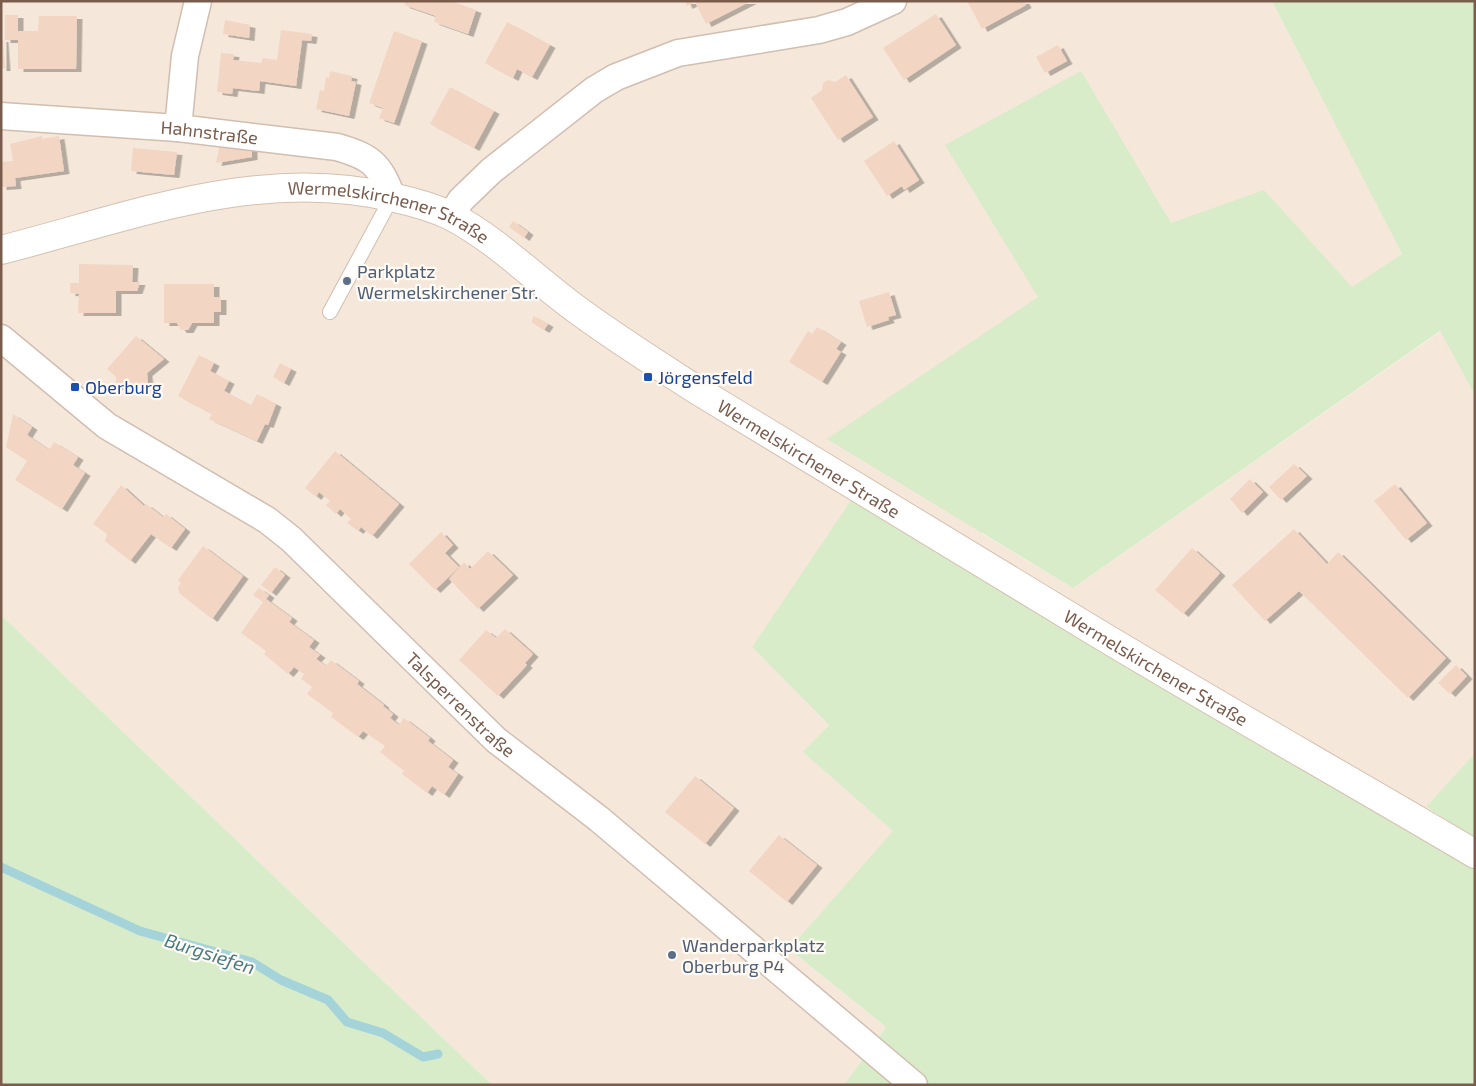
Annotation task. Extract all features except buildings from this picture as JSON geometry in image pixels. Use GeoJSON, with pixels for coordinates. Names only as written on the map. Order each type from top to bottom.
{"type":"FeatureCollection","features":[{"type":"Feature","properties":{"kind":"main road","name":"Wermelskirchener Straße"},"geometry":{"type":"LineString","coordinates":[[1,250],[172,204],[229,192],[291,187],[337,189],[392,197],[426,206],[451,216],[491,242],[598,324],[697,389],[1083,625],[1475,854]]}},
{"type":"Feature","properties":{"kind":"street"},"geometry":{"type":"LineString","coordinates":[[178,128],[185,56],[198,1]]}},
{"type":"Feature","properties":{"kind":"street"},"geometry":{"type":"LineString","coordinates":[[451,216],[461,200],[492,171],[594,90],[616,77],[678,53],[819,30],[847,22],[893,1]]}},
{"type":"Feature","properties":{"kind":"street","name":"Hahnstraße"},"geometry":{"type":"LineString","coordinates":[[1,116],[178,128],[336,147],[359,154],[383,174],[392,197]]}},
{"type":"Feature","properties":{"kind":"street","name":"Talsperrenstraße"},"geometry":{"type":"LineString","coordinates":[[1,338],[107,426],[250,510],[291,539],[496,740],[599,819],[914,1085]]}},
{"type":"Feature","properties":{"kind":"lane"},"geometry":{"type":"LineString","coordinates":[[330,312],[392,197]]}},
{"type":"Feature","properties":{"kind":"shaded area"},"geometry":{"type":"Polygon","coordinates":[[[1,1],[1272,1],[1403,254],[981,533],[1073,588],[1441,331],[1475,395],[1475,753],[1407,829],[752,647],[829,725],[804,752],[894,831],[789,949],[886,1027],[844,1085],[492,1085],[1,615],[1,1]]]}},
{"type":"Feature","properties":{"kind":"green space"},"geometry":{"type":"Polygon","coordinates":[[[1272,1],[1475,1],[1475,395],[1440,331],[1073,588],[827,439],[1038,297],[945,145],[1081,71],[1171,223],[1264,190],[1352,287],[1402,254],[1272,1]]]}},
{"type":"Feature","properties":{"kind":"green space"},"geometry":{"type":"Polygon","coordinates":[[[852,499],[1475,869],[1475,1085],[844,1085],[886,1027],[789,949],[893,831],[803,752],[829,725],[752,647],[852,499]]]}},
{"type":"Feature","properties":{"kind":"green space"},"geometry":{"type":"Polygon","coordinates":[[[1,615],[491,1084],[492,1085],[1,1085],[1,615]]]}},
{"type":"Feature","properties":{"kind":"green space"},"geometry":{"type":"Polygon","coordinates":[[[1475,753],[1475,838],[1426,807],[1475,753]]]}},
{"type":"Feature","properties":{"kind":"waterway","name":"Burgsiefen"},"geometry":{"type":"LineString","coordinates":[[1,867],[140,931],[252,962],[281,980],[328,1000],[347,1022],[383,1033],[423,1057],[438,1054]]}},
{"type":"Feature","properties":{"kind":"place","name":"Parkplatz Wermelskirchener Str."},"geometry":{"type":"Point","coordinates":[347,281]}},
{"type":"Feature","properties":{"kind":"place","name":"Jörgensfeld"},"geometry":{"type":"Point","coordinates":[648,377]}},
{"type":"Feature","properties":{"kind":"place","name":"Oberburg"},"geometry":{"type":"Point","coordinates":[75,387]}},
{"type":"Feature","properties":{"kind":"place","name":"Wanderparkplatz Oberburg P4"},"geometry":{"type":"Point","coordinates":[672,955]}}]}
